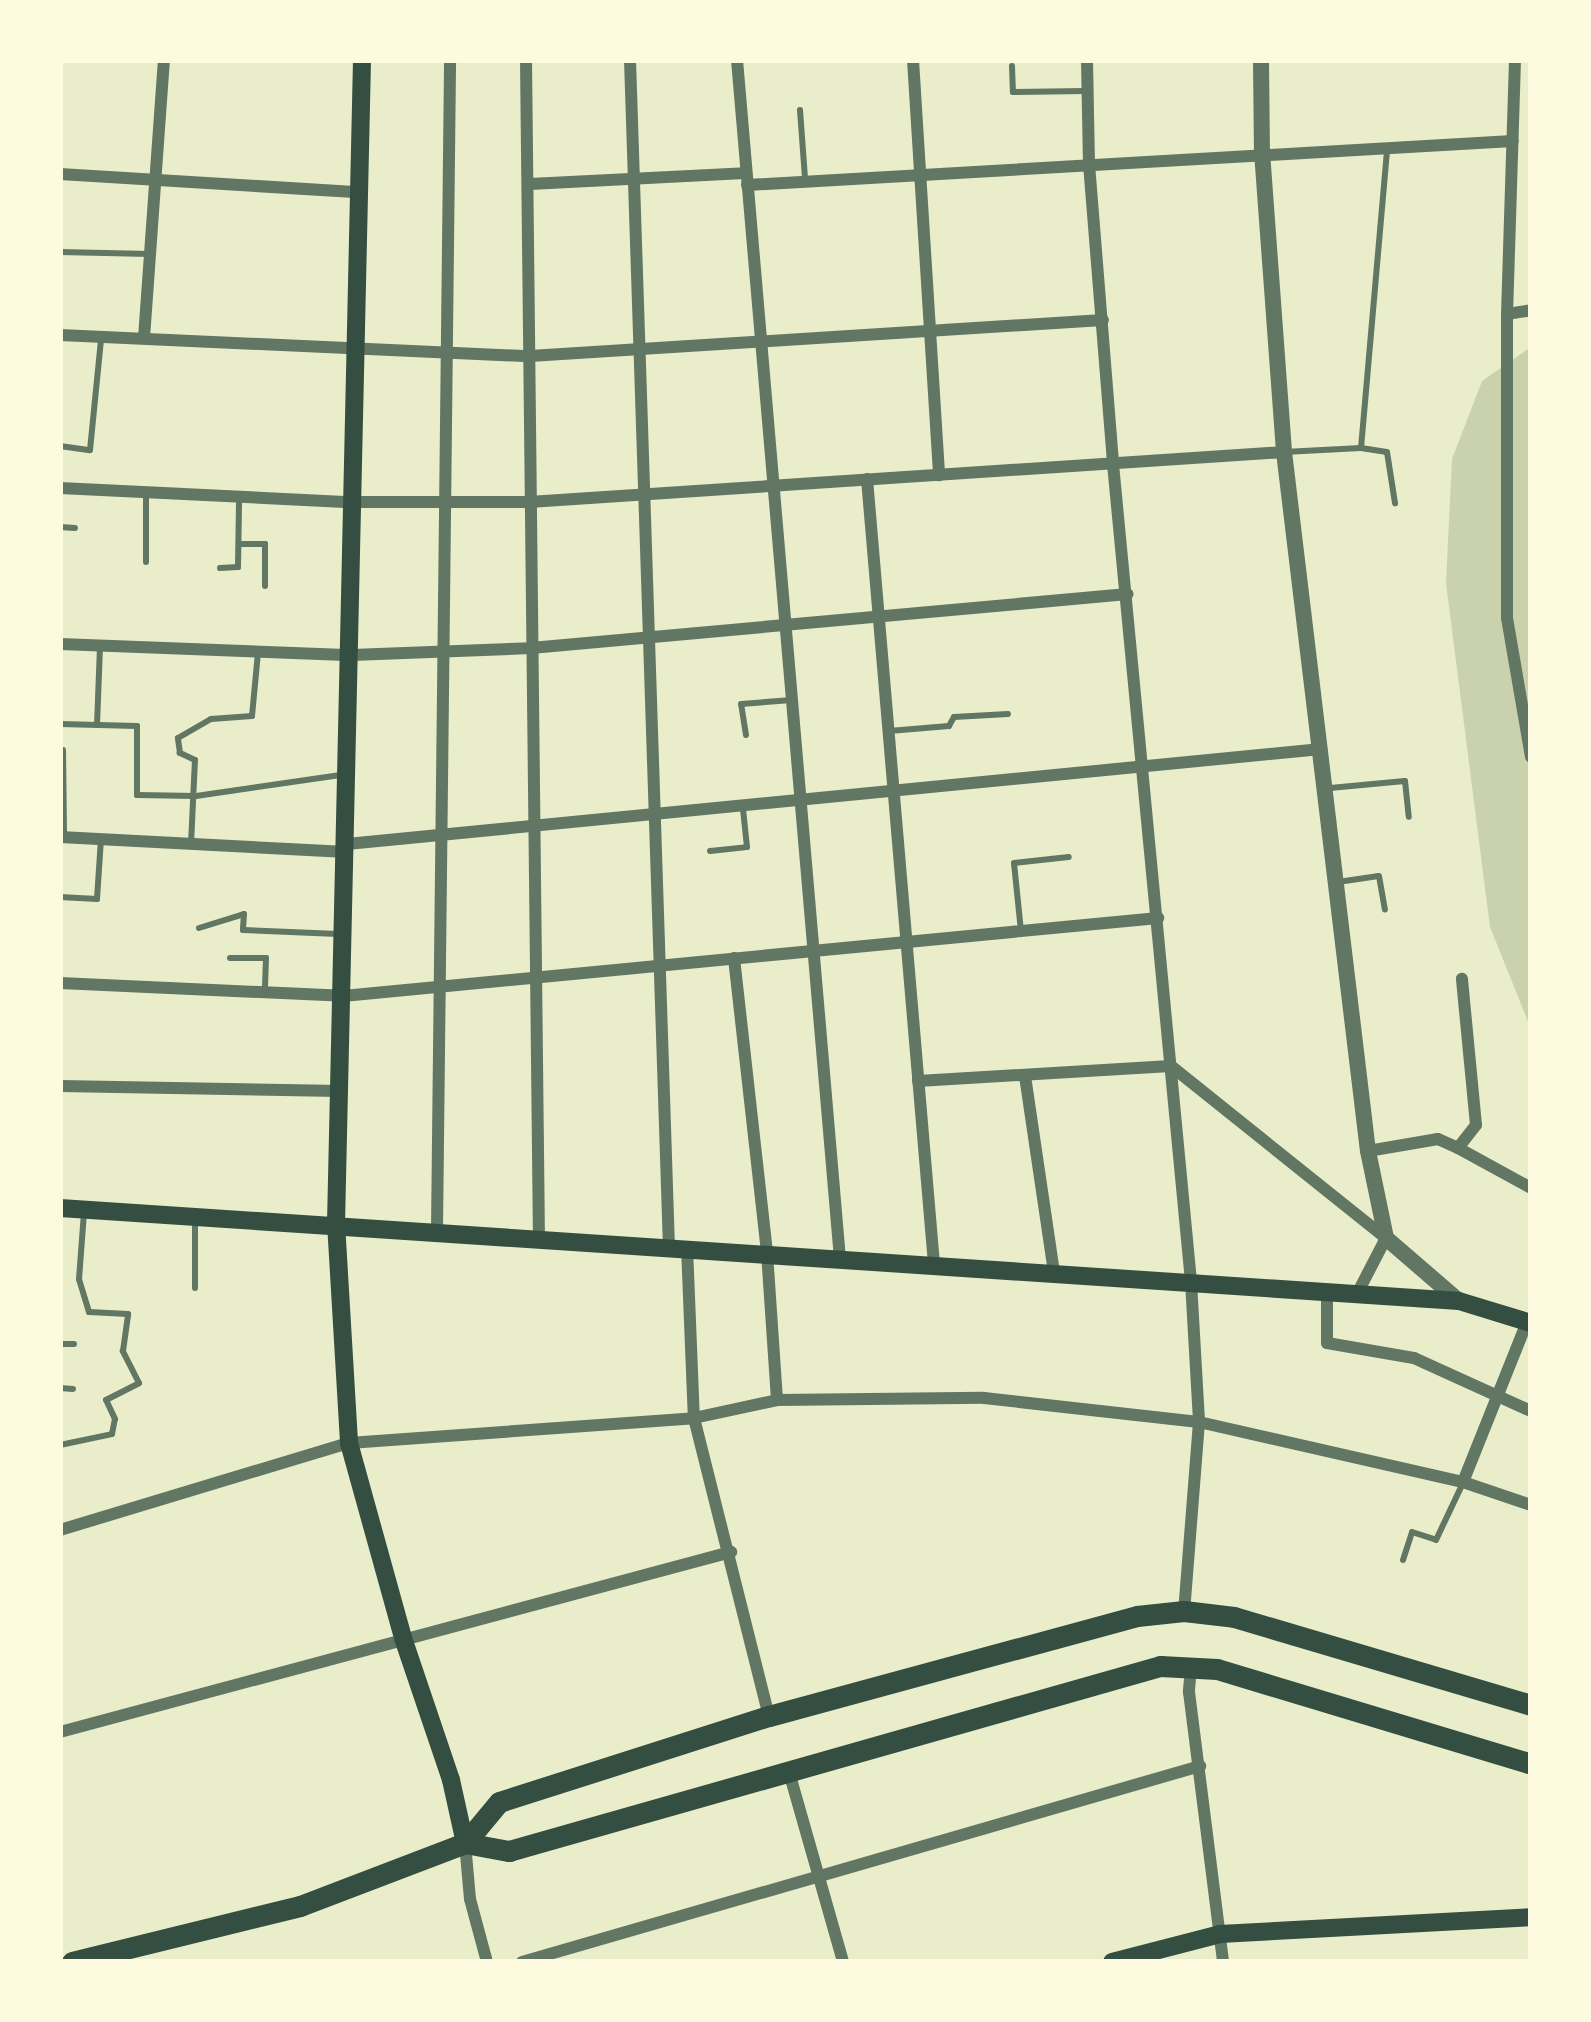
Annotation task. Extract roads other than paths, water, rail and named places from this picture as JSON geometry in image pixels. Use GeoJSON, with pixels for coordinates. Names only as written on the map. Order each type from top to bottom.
{"type":"FeatureCollection","features":[{"type":"Feature","properties":{"kind":"main road"},"geometry":{"type":"LineString","coordinates":[[362,60],[336,1223],[349,1443],[403,1638],[451,1780],[465,1843]]}},
{"type":"Feature","properties":{"kind":"main road"},"geometry":{"type":"LineString","coordinates":[[60,1208],[1459,1301],[1529,1323]]}},
{"type":"Feature","properties":{"kind":"main road"},"geometry":{"type":"LineString","coordinates":[[71,1962],[300,1906],[465,1843],[499,1802],[769,1717],[1096,1626],[1184,1611],[1234,1617],[1531,1705]]}},
{"type":"Feature","properties":{"kind":"main road"},"geometry":{"type":"LineString","coordinates":[[465,1843],[509,1851],[1112,1676],[1192,1666],[1531,1764]]}},
{"type":"Feature","properties":{"kind":"main road"},"geometry":{"type":"LineString","coordinates":[[1112,1962],[1220,1934],[1531,1917]]}},
{"type":"Feature","properties":{"kind":"street"},"geometry":{"type":"LineString","coordinates":[[144,338],[164,60]]}},
{"type":"Feature","properties":{"kind":"street"},"geometry":{"type":"LineString","coordinates":[[437,1230],[450,60]]}},
{"type":"Feature","properties":{"kind":"street"},"geometry":{"type":"LineString","coordinates":[[526,60],[539,1237]]}},
{"type":"Feature","properties":{"kind":"street"},"geometry":{"type":"LineString","coordinates":[[630,60],[659,966],[678,1246],[694,1418],[769,1717]]}},
{"type":"Feature","properties":{"kind":"street"},"geometry":{"type":"LineString","coordinates":[[736,60],[840,1258]]}},
{"type":"Feature","properties":{"kind":"street"},"geometry":{"type":"LineString","coordinates":[[913,60],[939,475]]}},
{"type":"Feature","properties":{"kind":"street"},"geometry":{"type":"LineString","coordinates":[[1087,60],[1089,164],[1113,464],[1191,1282],[1199,1422],[1184,1611]]}},
{"type":"Feature","properties":{"kind":"street"},"geometry":{"type":"LineString","coordinates":[[1261,60],[1262,152],[1284,452],[1368,1151],[1386,1238],[1357,1294]]}},
{"type":"Feature","properties":{"kind":"street"},"geometry":{"type":"LineString","coordinates":[[1515,60],[1507,314],[1507,618],[1531,757]]}},
{"type":"Feature","properties":{"kind":"street"},"geometry":{"type":"LineString","coordinates":[[530,184],[805,182],[1513,141]]}},
{"type":"Feature","properties":{"kind":"street"},"geometry":{"type":"LineString","coordinates":[[60,174],[358,192]]}},
{"type":"Feature","properties":{"kind":"street"},"geometry":{"type":"LineString","coordinates":[[1507,314],[1531,310]]}},
{"type":"Feature","properties":{"kind":"street"},"geometry":{"type":"LineString","coordinates":[[60,334],[530,356],[1103,320]]}},
{"type":"Feature","properties":{"kind":"street"},"geometry":{"type":"LineString","coordinates":[[60,488],[350,502],[529,502],[1284,452]]}},
{"type":"Feature","properties":{"kind":"street"},"geometry":{"type":"LineString","coordinates":[[867,479],[934,1264]]}},
{"type":"Feature","properties":{"kind":"street"},"geometry":{"type":"LineString","coordinates":[[60,644],[352,655],[531,648],[1128,594]]}},
{"type":"Feature","properties":{"kind":"street"},"geometry":{"type":"LineString","coordinates":[[62,837],[347,848],[441,834],[1321,748]]}},
{"type":"Feature","properties":{"kind":"street"},"geometry":{"type":"LineString","coordinates":[[60,983],[343,995],[1158,918]]}},
{"type":"Feature","properties":{"kind":"street"},"geometry":{"type":"LineString","coordinates":[[734,958],[767,1253],[777,1400]]}},
{"type":"Feature","properties":{"kind":"street"},"geometry":{"type":"LineString","coordinates":[[1458,1148],[1476,1124],[1462,979]]}},
{"type":"Feature","properties":{"kind":"street"},"geometry":{"type":"LineString","coordinates":[[918,1082],[1171,1066],[1459,1301]]}},
{"type":"Feature","properties":{"kind":"street"},"geometry":{"type":"LineString","coordinates":[[1025,1076],[1054,1273]]}},
{"type":"Feature","properties":{"kind":"street"},"geometry":{"type":"LineString","coordinates":[[60,1086],[340,1090]]}},
{"type":"Feature","properties":{"kind":"street"},"geometry":{"type":"LineString","coordinates":[[1368,1151],[1438,1139],[1531,1188]]}},
{"type":"Feature","properties":{"kind":"street"},"geometry":{"type":"LineString","coordinates":[[1327,1292],[1327,1343],[1414,1358],[1531,1411]]}},
{"type":"Feature","properties":{"kind":"street"},"geometry":{"type":"LineString","coordinates":[[1463,1482],[1529,1323]]}},
{"type":"Feature","properties":{"kind":"street"},"geometry":{"type":"LineString","coordinates":[[60,1530],[349,1443],[694,1418],[777,1400],[984,1398],[1199,1422],[1463,1482],[1531,1504]]}},
{"type":"Feature","properties":{"kind":"street"},"geometry":{"type":"LineString","coordinates":[[61,1728],[730,1552]]}},
{"type":"Feature","properties":{"kind":"street"},"geometry":{"type":"LineString","coordinates":[[1192,1666],[1190,1692],[1223,1962]]}},
{"type":"Feature","properties":{"kind":"street"},"geometry":{"type":"LineString","coordinates":[[522,1962],[1200,1766]]}},
{"type":"Feature","properties":{"kind":"street"},"geometry":{"type":"LineString","coordinates":[[789,1772],[843,1962]]}},
{"type":"Feature","properties":{"kind":"street"},"geometry":{"type":"LineString","coordinates":[[465,1843],[470,1898],[488,1962]]}},
{"type":"Feature","properties":{"kind":"lane"},"geometry":{"type":"LineString","coordinates":[[1012,66],[1013,92],[1087,91]]}},
{"type":"Feature","properties":{"kind":"lane"},"geometry":{"type":"LineString","coordinates":[[800,110],[805,182]]}},
{"type":"Feature","properties":{"kind":"lane"},"geometry":{"type":"LineString","coordinates":[[1361,448],[1387,146]]}},
{"type":"Feature","properties":{"kind":"lane"},"geometry":{"type":"LineString","coordinates":[[60,252],[149,254]]}},
{"type":"Feature","properties":{"kind":"lane"},"geometry":{"type":"LineString","coordinates":[[60,446],[91,450],[101,336]]}},
{"type":"Feature","properties":{"kind":"lane"},"geometry":{"type":"LineString","coordinates":[[1284,452],[1361,448],[1387,452],[1395,503]]}},
{"type":"Feature","properties":{"kind":"lane"},"geometry":{"type":"LineString","coordinates":[[146,492],[146,562]]}},
{"type":"Feature","properties":{"kind":"lane"},"geometry":{"type":"LineString","coordinates":[[220,568],[238,567],[239,496]]}},
{"type":"Feature","properties":{"kind":"lane"},"geometry":{"type":"LineString","coordinates":[[60,527],[75,528]]}},
{"type":"Feature","properties":{"kind":"lane"},"geometry":{"type":"LineString","coordinates":[[238,544],[265,544],[265,586]]}},
{"type":"Feature","properties":{"kind":"lane"},"geometry":{"type":"LineString","coordinates":[[98,725],[100,646]]}},
{"type":"Feature","properties":{"kind":"lane"},"geometry":{"type":"LineString","coordinates":[[191,844],[195,760],[180,753],[178,737],[211,719],[252,716],[258,652]]}},
{"type":"Feature","properties":{"kind":"lane"},"geometry":{"type":"LineString","coordinates":[[746,735],[741,704],[792,700]]}},
{"type":"Feature","properties":{"kind":"lane"},"geometry":{"type":"LineString","coordinates":[[889,731],[949,726],[954,717],[1008,713]]}},
{"type":"Feature","properties":{"kind":"lane"},"geometry":{"type":"LineString","coordinates":[[60,724],[137,726],[137,795],[196,796],[349,774]]}},
{"type":"Feature","properties":{"kind":"lane"},"geometry":{"type":"LineString","coordinates":[[62,837],[63,750]]}},
{"type":"Feature","properties":{"kind":"lane"},"geometry":{"type":"LineString","coordinates":[[1326,789],[1405,781],[1409,817]]}},
{"type":"Feature","properties":{"kind":"lane"},"geometry":{"type":"LineString","coordinates":[[710,851],[747,847],[743,805]]}},
{"type":"Feature","properties":{"kind":"lane"},"geometry":{"type":"LineString","coordinates":[[60,897],[97,899],[101,839]]}},
{"type":"Feature","properties":{"kind":"lane"},"geometry":{"type":"LineString","coordinates":[[1021,931],[1014,863],[1070,857]]}},
{"type":"Feature","properties":{"kind":"lane"},"geometry":{"type":"LineString","coordinates":[[1338,882],[1379,876],[1385,909]]}},
{"type":"Feature","properties":{"kind":"lane"},"geometry":{"type":"LineString","coordinates":[[199,928],[244,914],[243,930],[344,934]]}},
{"type":"Feature","properties":{"kind":"lane"},"geometry":{"type":"LineString","coordinates":[[230,958],[266,958],[265,992]]}},
{"type":"Feature","properties":{"kind":"lane"},"geometry":{"type":"LineString","coordinates":[[60,1445],[112,1434],[115,1419],[106,1400],[139,1383],[123,1351],[128,1314],[89,1312],[79,1279],[84,1209]]}},
{"type":"Feature","properties":{"kind":"lane"},"geometry":{"type":"LineString","coordinates":[[195,1214],[195,1288]]}},
{"type":"Feature","properties":{"kind":"lane"},"geometry":{"type":"LineString","coordinates":[[60,1344],[74,1344]]}},
{"type":"Feature","properties":{"kind":"lane"},"geometry":{"type":"LineString","coordinates":[[60,1388],[74,1389]]}},
{"type":"Feature","properties":{"kind":"lane"},"geometry":{"type":"LineString","coordinates":[[1403,1560],[1412,1532],[1436,1540],[1463,1482]]}}]}
